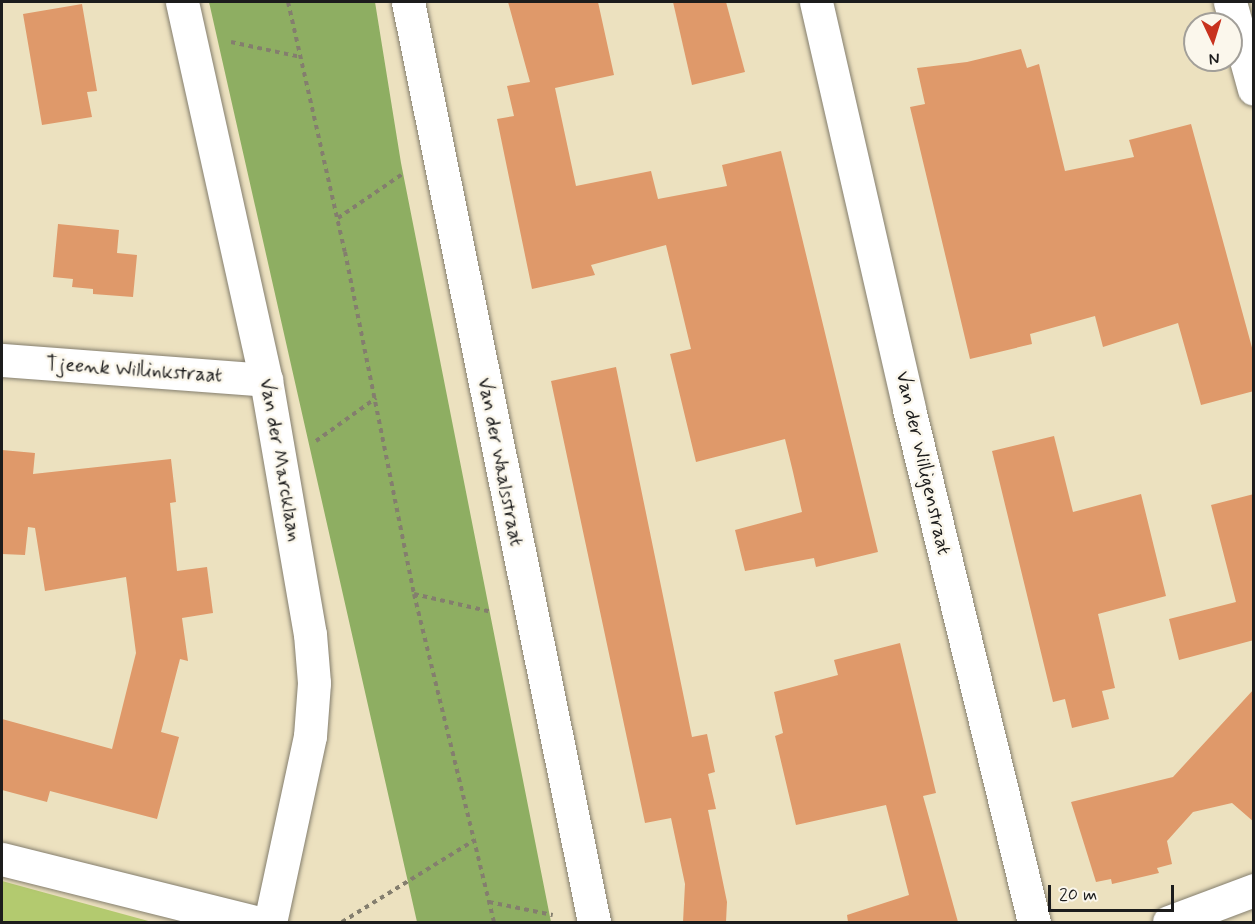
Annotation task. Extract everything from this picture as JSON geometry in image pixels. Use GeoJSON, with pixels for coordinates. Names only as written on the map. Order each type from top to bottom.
{"type":"FeatureCollection","features":[{"type":"Feature","properties":{"kind":"street","name":"Van der Marcklaan"},"geometry":{"type":"LineString","coordinates":[[182,2],[266,380],[303,585],[314,682],[302,788],[270,922]]}},
{"type":"Feature","properties":{"kind":"street","name":"Van der Waalsstraat"},"geometry":{"type":"LineString","coordinates":[[408,2],[594,922]]}},
{"type":"Feature","properties":{"kind":"street","name":"Van der Willigenstraat"},"geometry":{"type":"LineString","coordinates":[[816,2],[909,409],[1034,922]]}},
{"type":"Feature","properties":{"kind":"street"},"geometry":{"type":"LineString","coordinates":[[1230,2],[1254,89]]}},
{"type":"Feature","properties":{"kind":"street","name":"Tjeenk Willinkstraat"},"geometry":{"type":"LineString","coordinates":[[2,360],[266,380]]}},
{"type":"Feature","properties":{"kind":"street"},"geometry":{"type":"LineString","coordinates":[[2,859],[255,922]]}},
{"type":"Feature","properties":{"kind":"street"},"geometry":{"type":"LineString","coordinates":[[1168,922],[1254,890]]}},
{"type":"Feature","properties":{"kind":"path"},"geometry":{"type":"LineString","coordinates":[[288,2],[338,218],[414,594],[476,840],[494,922]]}},
{"type":"Feature","properties":{"kind":"path"},"geometry":{"type":"LineString","coordinates":[[188,33],[301,57]]}},
{"type":"Feature","properties":{"kind":"path"},"geometry":{"type":"LineString","coordinates":[[338,218],[438,150]]}},
{"type":"Feature","properties":{"kind":"path"},"geometry":{"type":"LineString","coordinates":[[281,467],[376,398]]}},
{"type":"Feature","properties":{"kind":"path"},"geometry":{"type":"LineString","coordinates":[[414,594],[503,615]]}},
{"type":"Feature","properties":{"kind":"path"},"geometry":{"type":"LineString","coordinates":[[342,922],[455,849],[476,840]]}},
{"type":"Feature","properties":{"kind":"path"},"geometry":{"type":"LineString","coordinates":[[489,902],[557,916]]}},
{"type":"Feature","properties":{"kind":"green space"},"geometry":{"type":"Polygon","coordinates":[[[209,2],[375,2],[401,163],[551,922],[417,922],[209,2]]]}},
{"type":"Feature","properties":{"kind":"green space"},"geometry":{"type":"Polygon","coordinates":[[[2,881],[152,922],[2,922],[2,881]]]}},
{"type":"Feature","properties":{"kind":"building"},"geometry":{"type":"Polygon","coordinates":[[[508,2],[598,2],[614,75],[555,88],[576,186],[651,171],[658,199],[727,186],[722,165],[781,151],[878,552],[816,567],[814,558],[745,571],[735,530],[802,512],[793,472],[785,439],[696,462],[670,354],[691,349],[666,245],[591,265],[595,275],[532,289],[497,119],[514,116],[507,86],[530,82],[508,2]]]}},
{"type":"Feature","properties":{"kind":"building"},"geometry":{"type":"Polygon","coordinates":[[[673,2],[726,2],[745,72],[692,85],[673,2]]]}},
{"type":"Feature","properties":{"kind":"building"},"geometry":{"type":"Polygon","coordinates":[[[82,4],[97,91],[87,92],[92,117],[42,125],[23,14],[82,4]]]}},
{"type":"Feature","properties":{"kind":"building"},"geometry":{"type":"Polygon","coordinates":[[[1021,49],[1027,68],[1039,64],[1065,171],[1134,157],[1129,140],[1191,124],[1254,355],[1254,391],[1201,405],[1178,323],[1103,347],[1095,316],[1030,334],[1032,344],[970,359],[910,107],[925,104],[917,68],[967,62],[1021,49]]]}},
{"type":"Feature","properties":{"kind":"building"},"geometry":{"type":"Polygon","coordinates":[[[58,224],[119,230],[117,253],[137,255],[133,297],[93,294],[93,289],[72,287],[73,279],[53,277],[58,224]]]}},
{"type":"Feature","properties":{"kind":"building"},"geometry":{"type":"Polygon","coordinates":[[[616,367],[692,737],[707,734],[715,772],[708,774],[716,809],[708,810],[727,902],[726,922],[683,922],[685,884],[671,818],[645,823],[551,381],[616,367]]]}},
{"type":"Feature","properties":{"kind":"building"},"geometry":{"type":"Polygon","coordinates":[[[1054,436],[1073,512],[1141,494],[1166,596],[1098,614],[1115,688],[1102,691],[1109,719],[1072,728],[1065,699],[1053,702],[992,451],[1054,436]]]}},
{"type":"Feature","properties":{"kind":"building"},"geometry":{"type":"Polygon","coordinates":[[[2,450],[35,453],[33,474],[171,459],[176,502],[170,503],[177,571],[207,567],[213,613],[182,618],[188,661],[180,659],[161,732],[179,737],[157,819],[50,791],[47,802],[2,790],[2,719],[112,749],[136,653],[126,577],[45,591],[35,528],[28,527],[25,555],[2,554],[2,450]]]}},
{"type":"Feature","properties":{"kind":"building"},"geometry":{"type":"Polygon","coordinates":[[[1254,494],[1254,640],[1179,660],[1169,619],[1236,602],[1211,505],[1254,494]]]}},
{"type":"Feature","properties":{"kind":"building"},"geometry":{"type":"Polygon","coordinates":[[[900,643],[936,793],[923,796],[958,922],[848,922],[847,915],[909,895],[886,805],[796,825],[775,736],[783,733],[774,692],[838,675],[834,660],[900,643]]]}},
{"type":"Feature","properties":{"kind":"building"},"geometry":{"type":"Polygon","coordinates":[[[1254,689],[1254,822],[1232,803],[1193,812],[1167,841],[1172,864],[1157,868],[1159,873],[1112,884],[1111,879],[1096,882],[1071,802],[1173,777],[1254,689]]]}}]}
